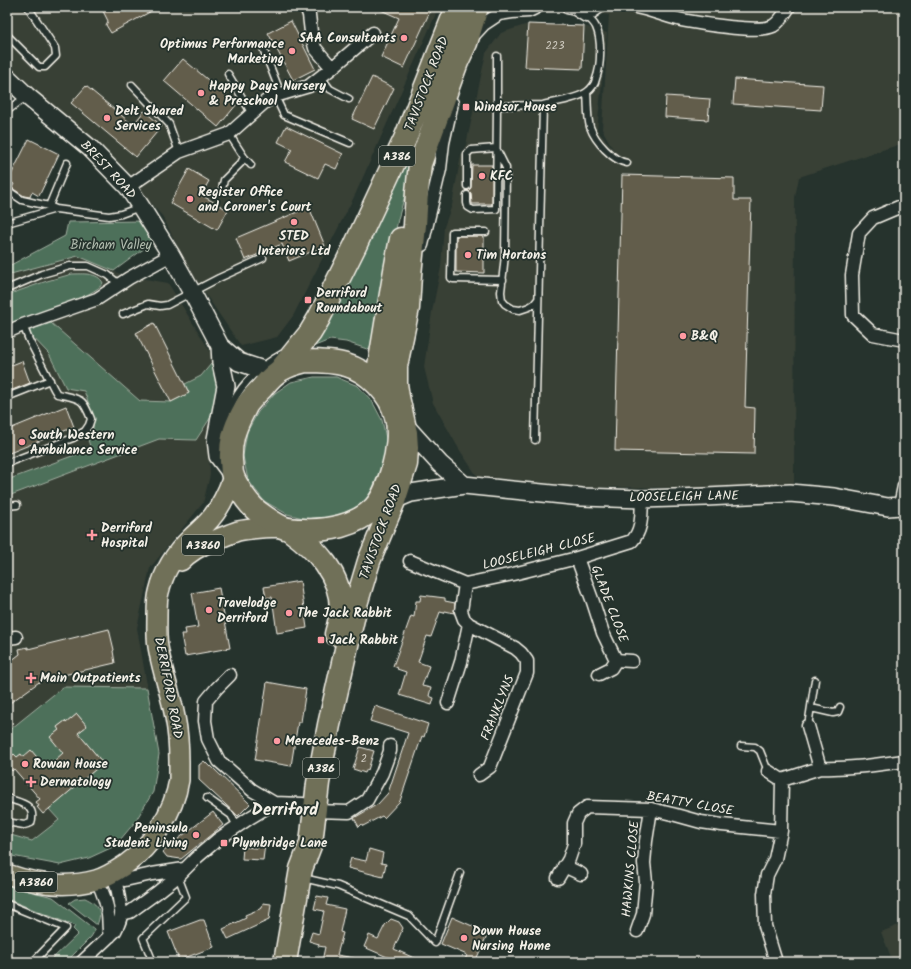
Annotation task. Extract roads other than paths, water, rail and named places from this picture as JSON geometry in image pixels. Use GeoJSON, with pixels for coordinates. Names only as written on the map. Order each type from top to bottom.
{"type":"FeatureCollection","features":[{"type":"Feature","properties":{"kind":"highway","name":"TAVISTOCK ROAD"},"geometry":{"type":"LineString","coordinates":[[272,371],[310,333],[319,318],[355,246],[405,139],[457,7]]}},
{"type":"Feature","properties":{"kind":"highway","name":"A386"},"geometry":{"type":"LineString","coordinates":[[432,70],[466,7]]}},
{"type":"Feature","properties":{"kind":"highway","name":"TAVISTOCK ROAD"},"geometry":{"type":"LineString","coordinates":[[285,962],[300,873],[298,861],[301,818],[309,808],[318,783],[327,732],[357,600],[384,504],[406,464],[406,433],[400,421],[396,384],[396,366],[408,308],[420,164],[456,62],[466,43],[477,7]]}},
{"type":"Feature","properties":{"kind":"highway","name":"TAVISTOCK ROAD"},"geometry":{"type":"LineString","coordinates":[[376,382],[394,272],[403,228],[417,192]]}},
{"type":"Feature","properties":{"kind":"highway"},"geometry":{"type":"LineString","coordinates":[[384,504],[352,522],[337,527],[311,530],[286,528],[253,508],[244,497],[233,476],[231,452],[232,439],[237,423],[248,403],[272,371],[306,361],[345,364],[358,369],[376,382],[383,390],[400,421]]}},
{"type":"Feature","properties":{"kind":"highway","name":"TAVISTOCK ROAD"},"geometry":{"type":"LineString","coordinates":[[286,528],[306,542],[328,567],[338,587],[341,610],[307,767],[305,791],[309,808]]}},
{"type":"Feature","properties":{"kind":"main road","name":"DERRIFORD ROAD"},"geometry":{"type":"LineString","coordinates":[[7,874],[36,882],[67,884],[105,877],[134,858],[156,833],[166,817],[174,800],[179,779],[179,739],[175,716],[158,651],[157,609],[159,593],[169,565],[183,546],[212,517],[229,488],[233,476]]}},
{"type":"Feature","properties":{"kind":"main road","name":"DERRIFORD ROAD"},"geometry":{"type":"LineString","coordinates":[[157,609],[164,588],[174,570],[187,554],[228,534],[250,529],[286,528]]}},
{"type":"Feature","properties":{"kind":"street"},"geometry":{"type":"LineString","coordinates":[[306,7],[309,15],[314,48],[332,68]]}},
{"type":"Feature","properties":{"kind":"street"},"geometry":{"type":"LineString","coordinates":[[466,43],[484,24],[499,14],[529,11],[537,7]]}},
{"type":"Feature","properties":{"kind":"street"},"geometry":{"type":"LineString","coordinates":[[567,7],[575,9],[586,16],[599,7]]}},
{"type":"Feature","properties":{"kind":"street"},"geometry":{"type":"LineString","coordinates":[[636,7],[686,21],[742,28],[763,28],[772,26],[780,21],[789,7]]}},
{"type":"Feature","properties":{"kind":"street"},"geometry":{"type":"LineString","coordinates":[[128,187],[179,152],[229,134],[265,102],[278,95],[309,86],[373,33]]}},
{"type":"Feature","properties":{"kind":"street","name":"TAVISTOCK ROAD"},"geometry":{"type":"LineString","coordinates":[[417,192],[429,177],[440,169],[443,143],[449,116],[467,50],[466,43]]}},
{"type":"Feature","properties":{"kind":"street","name":"BREST ROAD"},"geometry":{"type":"LineString","coordinates":[[7,77],[27,96],[90,148],[128,187],[171,255],[220,346],[239,362],[272,371]]}},
{"type":"Feature","properties":{"kind":"street"},"geometry":{"type":"LineString","coordinates":[[408,308],[440,169]]}},
{"type":"Feature","properties":{"kind":"street"},"geometry":{"type":"LineString","coordinates":[[904,206],[873,218],[859,233],[852,275],[853,315],[873,334],[904,340]]}},
{"type":"Feature","properties":{"kind":"street"},"geometry":{"type":"LineString","coordinates":[[7,332],[97,299],[119,284],[171,255]]}},
{"type":"Feature","properties":{"kind":"street","name":"BREST ROAD"},"geometry":{"type":"LineString","coordinates":[[220,346],[221,363],[226,386],[216,439],[218,456],[233,476]]}},
{"type":"Feature","properties":{"kind":"street"},"geometry":{"type":"LineString","coordinates":[[400,421],[440,464],[464,485]]}},
{"type":"Feature","properties":{"kind":"street","name":"LOOSELEIGH LANE"},"geometry":{"type":"LineString","coordinates":[[384,504],[411,493],[464,485],[582,497],[642,499],[706,498],[790,493],[834,497],[888,507],[902,507]]}},
{"type":"Feature","properties":{"kind":"street"},"geometry":{"type":"LineString","coordinates":[[902,507],[904,486]]}},
{"type":"Feature","properties":{"kind":"street","name":"LOOSELEIGH CLOSE"},"geometry":{"type":"LineString","coordinates":[[465,584],[577,558],[632,541],[639,530],[642,499]]}},
{"type":"Feature","properties":{"kind":"street","name":"GLADE CLOSE"},"geometry":{"type":"LineString","coordinates":[[577,558],[593,602],[602,633],[616,660]]}},
{"type":"Feature","properties":{"kind":"street"},"geometry":{"type":"LineString","coordinates":[[410,561],[465,584],[461,611],[464,619],[469,624],[461,662],[448,703]]}},
{"type":"Feature","properties":{"kind":"street","name":"FRANKLYNS"},"geometry":{"type":"LineString","coordinates":[[469,624],[515,648],[527,661],[527,673],[490,767],[478,775]]}},
{"type":"Feature","properties":{"kind":"street","name":"GLADE CLOSE"},"geometry":{"type":"LineString","coordinates":[[616,660],[632,662]]}},
{"type":"Feature","properties":{"kind":"street","name":"GLADE CLOSE"},"geometry":{"type":"LineString","coordinates":[[599,674],[611,668],[616,660]]}},
{"type":"Feature","properties":{"kind":"street"},"geometry":{"type":"LineString","coordinates":[[230,675],[206,702],[205,721],[208,739],[219,761],[252,790],[274,803],[349,812],[367,800],[382,773],[390,751],[390,746]]}},
{"type":"Feature","properties":{"kind":"street"},"geometry":{"type":"LineString","coordinates":[[808,726],[820,768]]}},
{"type":"Feature","properties":{"kind":"street"},"geometry":{"type":"LineString","coordinates":[[782,780],[820,768],[841,768],[904,761]]}},
{"type":"Feature","properties":{"kind":"street"},"geometry":{"type":"LineString","coordinates":[[768,771],[782,780]]}},
{"type":"Feature","properties":{"kind":"street"},"geometry":{"type":"LineString","coordinates":[[776,962],[765,926],[764,894],[767,875],[774,859],[781,831],[782,780]]}},
{"type":"Feature","properties":{"kind":"street"},"geometry":{"type":"LineString","coordinates":[[122,914],[126,914],[136,909],[159,891],[217,840],[274,803]]}},
{"type":"Feature","properties":{"kind":"street","name":"BEATTY CLOSE"},"geometry":{"type":"LineString","coordinates":[[558,878],[574,844],[574,824],[578,814],[587,808],[651,809],[700,822],[722,826],[781,831]]}},
{"type":"Feature","properties":{"kind":"street","name":"HAWKINS CLOSE"},"geometry":{"type":"LineString","coordinates":[[637,931],[643,914],[646,882],[644,863],[651,809]]}},
{"type":"Feature","properties":{"kind":"street"},"geometry":{"type":"LineString","coordinates":[[564,866],[581,874]]}},
{"type":"Feature","properties":{"kind":"street"},"geometry":{"type":"LineString","coordinates":[[105,877],[125,880],[152,874],[181,872]]}},
{"type":"Feature","properties":{"kind":"street"},"geometry":{"type":"LineString","coordinates":[[82,962],[115,931],[122,914],[118,892],[105,877]]}},
{"type":"Feature","properties":{"kind":"street"},"geometry":{"type":"LineString","coordinates":[[105,877],[108,930],[110,936]]}},
{"type":"Feature","properties":{"kind":"lane"},"geometry":{"type":"LineString","coordinates":[[7,35],[39,67],[45,68],[56,56],[55,48],[28,7]]}},
{"type":"Feature","properties":{"kind":"lane"},"geometry":{"type":"LineString","coordinates":[[497,106],[543,105],[581,95],[592,88],[596,81],[599,68],[599,34],[596,26],[586,16]]}},
{"type":"Feature","properties":{"kind":"lane"},"geometry":{"type":"LineString","coordinates":[[264,51],[284,115],[350,143]]}},
{"type":"Feature","properties":{"kind":"lane"},"geometry":{"type":"LineString","coordinates":[[467,196],[468,207],[473,210],[496,209],[497,56]]}},
{"type":"Feature","properties":{"kind":"lane"},"geometry":{"type":"LineString","coordinates":[[228,74],[252,114]]}},
{"type":"Feature","properties":{"kind":"lane"},"geometry":{"type":"LineString","coordinates":[[321,77],[330,90],[349,99]]}},
{"type":"Feature","properties":{"kind":"lane"},"geometry":{"type":"LineString","coordinates":[[132,85],[169,124],[179,152]]}},
{"type":"Feature","properties":{"kind":"lane"},"geometry":{"type":"LineString","coordinates":[[587,92],[590,127],[599,142],[610,154],[622,162],[627,163]]}},
{"type":"Feature","properties":{"kind":"lane"},"geometry":{"type":"LineString","coordinates":[[7,111],[27,96]]}},
{"type":"Feature","properties":{"kind":"lane"},"geometry":{"type":"LineString","coordinates":[[535,440],[543,105]]}},
{"type":"Feature","properties":{"kind":"lane"},"geometry":{"type":"LineString","coordinates":[[229,134],[244,157],[252,165]]}},
{"type":"Feature","properties":{"kind":"lane"},"geometry":{"type":"LineString","coordinates":[[467,186],[467,154],[471,150],[496,148]]}},
{"type":"Feature","properties":{"kind":"lane"},"geometry":{"type":"LineString","coordinates":[[496,148],[506,168],[505,255],[501,292],[502,300],[513,309],[520,310],[529,308],[538,298]]}},
{"type":"Feature","properties":{"kind":"lane"},"geometry":{"type":"LineString","coordinates":[[222,189],[224,180],[241,163],[244,157]]}},
{"type":"Feature","properties":{"kind":"lane"},"geometry":{"type":"LineString","coordinates":[[49,206],[68,163]]}},
{"type":"Feature","properties":{"kind":"lane"},"geometry":{"type":"LineString","coordinates":[[7,190],[22,200],[56,209],[109,216],[121,214],[141,207]]}},
{"type":"Feature","properties":{"kind":"lane"},"geometry":{"type":"LineString","coordinates":[[7,223],[56,209]]}},
{"type":"Feature","properties":{"kind":"lane"},"geometry":{"type":"LineString","coordinates":[[486,232],[452,232],[451,278],[503,280]]}},
{"type":"Feature","properties":{"kind":"lane"},"geometry":{"type":"LineString","coordinates":[[123,314],[148,304],[160,306],[167,305],[219,278],[263,258]]}},
{"type":"Feature","properties":{"kind":"lane"},"geometry":{"type":"LineString","coordinates":[[7,289],[42,274],[70,266],[88,266],[108,275],[119,284]]}},
{"type":"Feature","properties":{"kind":"lane"},"geometry":{"type":"LineString","coordinates":[[7,463],[73,438],[85,431],[91,419],[82,401],[57,394],[29,340],[23,325]]}},
{"type":"Feature","properties":{"kind":"lane"},"geometry":{"type":"LineString","coordinates":[[225,430],[232,404],[245,384],[272,371]]}},
{"type":"Feature","properties":{"kind":"lane"},"geometry":{"type":"LineString","coordinates":[[7,397],[50,380]]}},
{"type":"Feature","properties":{"kind":"lane"},"geometry":{"type":"LineString","coordinates":[[225,449],[225,455],[233,476]]}},
{"type":"Feature","properties":{"kind":"lane"},"geometry":{"type":"LineString","coordinates":[[7,506],[17,505]]}},
{"type":"Feature","properties":{"kind":"lane"},"geometry":{"type":"LineString","coordinates":[[808,726],[815,680]]}},
{"type":"Feature","properties":{"kind":"lane"},"geometry":{"type":"LineString","coordinates":[[811,708],[833,713],[838,712],[840,707]]}},
{"type":"Feature","properties":{"kind":"lane"},"geometry":{"type":"LineString","coordinates":[[741,746],[755,747],[760,751],[768,771]]}},
{"type":"Feature","properties":{"kind":"lane"},"geometry":{"type":"LineString","coordinates":[[7,798],[28,806],[32,811],[33,817],[32,823],[24,825],[7,822]]}},
{"type":"Feature","properties":{"kind":"lane"},"geometry":{"type":"LineString","coordinates":[[207,798],[231,815],[237,826]]}},
{"type":"Feature","properties":{"kind":"lane"},"geometry":{"type":"LineString","coordinates":[[152,962],[142,938],[186,897],[181,872]]}},
{"type":"Feature","properties":{"kind":"lane"},"geometry":{"type":"LineString","coordinates":[[300,873],[307,878],[338,886],[408,916],[435,943],[460,873]]}},
{"type":"Feature","properties":{"kind":"lane"},"geometry":{"type":"LineString","coordinates":[[7,904],[66,928],[33,962]]}},
{"type":"Feature","properties":{"kind":"place","name":"SAA Consultants"},"geometry":{"type":"Point","coordinates":[404,38]}},
{"type":"Feature","properties":{"kind":"place","name":"Optimus Performance Marketing"},"geometry":{"type":"Point","coordinates":[292,51]}},
{"type":"Feature","properties":{"kind":"place","name":"Happy Days Nursery & Preschool"},"geometry":{"type":"Point","coordinates":[201,93]}},
{"type":"Feature","properties":{"kind":"place","name":"Windsor House"},"geometry":{"type":"Point","coordinates":[466,107]}},
{"type":"Feature","properties":{"kind":"place","name":"Delt Shared Services"},"geometry":{"type":"Point","coordinates":[107,118]}},
{"type":"Feature","properties":{"kind":"place","name":"KFC"},"geometry":{"type":"Point","coordinates":[482,176]}},
{"type":"Feature","properties":{"kind":"place","name":"Register Office and Coroner's Court"},"geometry":{"type":"Point","coordinates":[190,199]}},
{"type":"Feature","properties":{"kind":"place","name":"STED Interiors Ltd"},"geometry":{"type":"Point","coordinates":[294,222]}},
{"type":"Feature","properties":{"kind":"place","name":"Tim Hortons"},"geometry":{"type":"Point","coordinates":[468,255]}},
{"type":"Feature","properties":{"kind":"place","name":"Derriford Roundabout"},"geometry":{"type":"Point","coordinates":[308,300]}},
{"type":"Feature","properties":{"kind":"place","name":"B&Q"},"geometry":{"type":"Point","coordinates":[683,336]}},
{"type":"Feature","properties":{"kind":"place","name":"South Western Ambulance Service"},"geometry":{"type":"Point","coordinates":[22,442]}},
{"type":"Feature","properties":{"kind":"place","name":"Derriford Hospital"},"geometry":{"type":"Point","coordinates":[92,535]}},
{"type":"Feature","properties":{"kind":"place","name":"Travelodge Derriford"},"geometry":{"type":"Point","coordinates":[209,610]}},
{"type":"Feature","properties":{"kind":"place","name":"The Jack Rabbit"},"geometry":{"type":"Point","coordinates":[289,613]}},
{"type":"Feature","properties":{"kind":"place","name":"Jack Rabbit"},"geometry":{"type":"Point","coordinates":[321,640]}},
{"type":"Feature","properties":{"kind":"place","name":"Main Outpatients"},"geometry":{"type":"Point","coordinates":[31,678]}},
{"type":"Feature","properties":{"kind":"place","name":"Merecedes-Benz"},"geometry":{"type":"Point","coordinates":[277,741]}},
{"type":"Feature","properties":{"kind":"place","name":"Rowan House"},"geometry":{"type":"Point","coordinates":[25,764]}},
{"type":"Feature","properties":{"kind":"place","name":"Dermatology"},"geometry":{"type":"Point","coordinates":[31,782]}},
{"type":"Feature","properties":{"kind":"place","name":"Peninsula Student Living"},"geometry":{"type":"Point","coordinates":[196,835]}},
{"type":"Feature","properties":{"kind":"place","name":"Plymbridge Lane"},"geometry":{"type":"Point","coordinates":[224,843]}},
{"type":"Feature","properties":{"kind":"place","name":"Down House Nursing Home"},"geometry":{"type":"Point","coordinates":[464,938]}},
{"type":"Feature","properties":{"kind":"district","name":"Derriford"},"geometry":{"type":"Point","coordinates":[285,810]}},
{"type":"Feature","properties":{"kind":"park label","name":"Bircham Valley"},"geometry":{"type":"Point","coordinates":[111,245]}}]}
